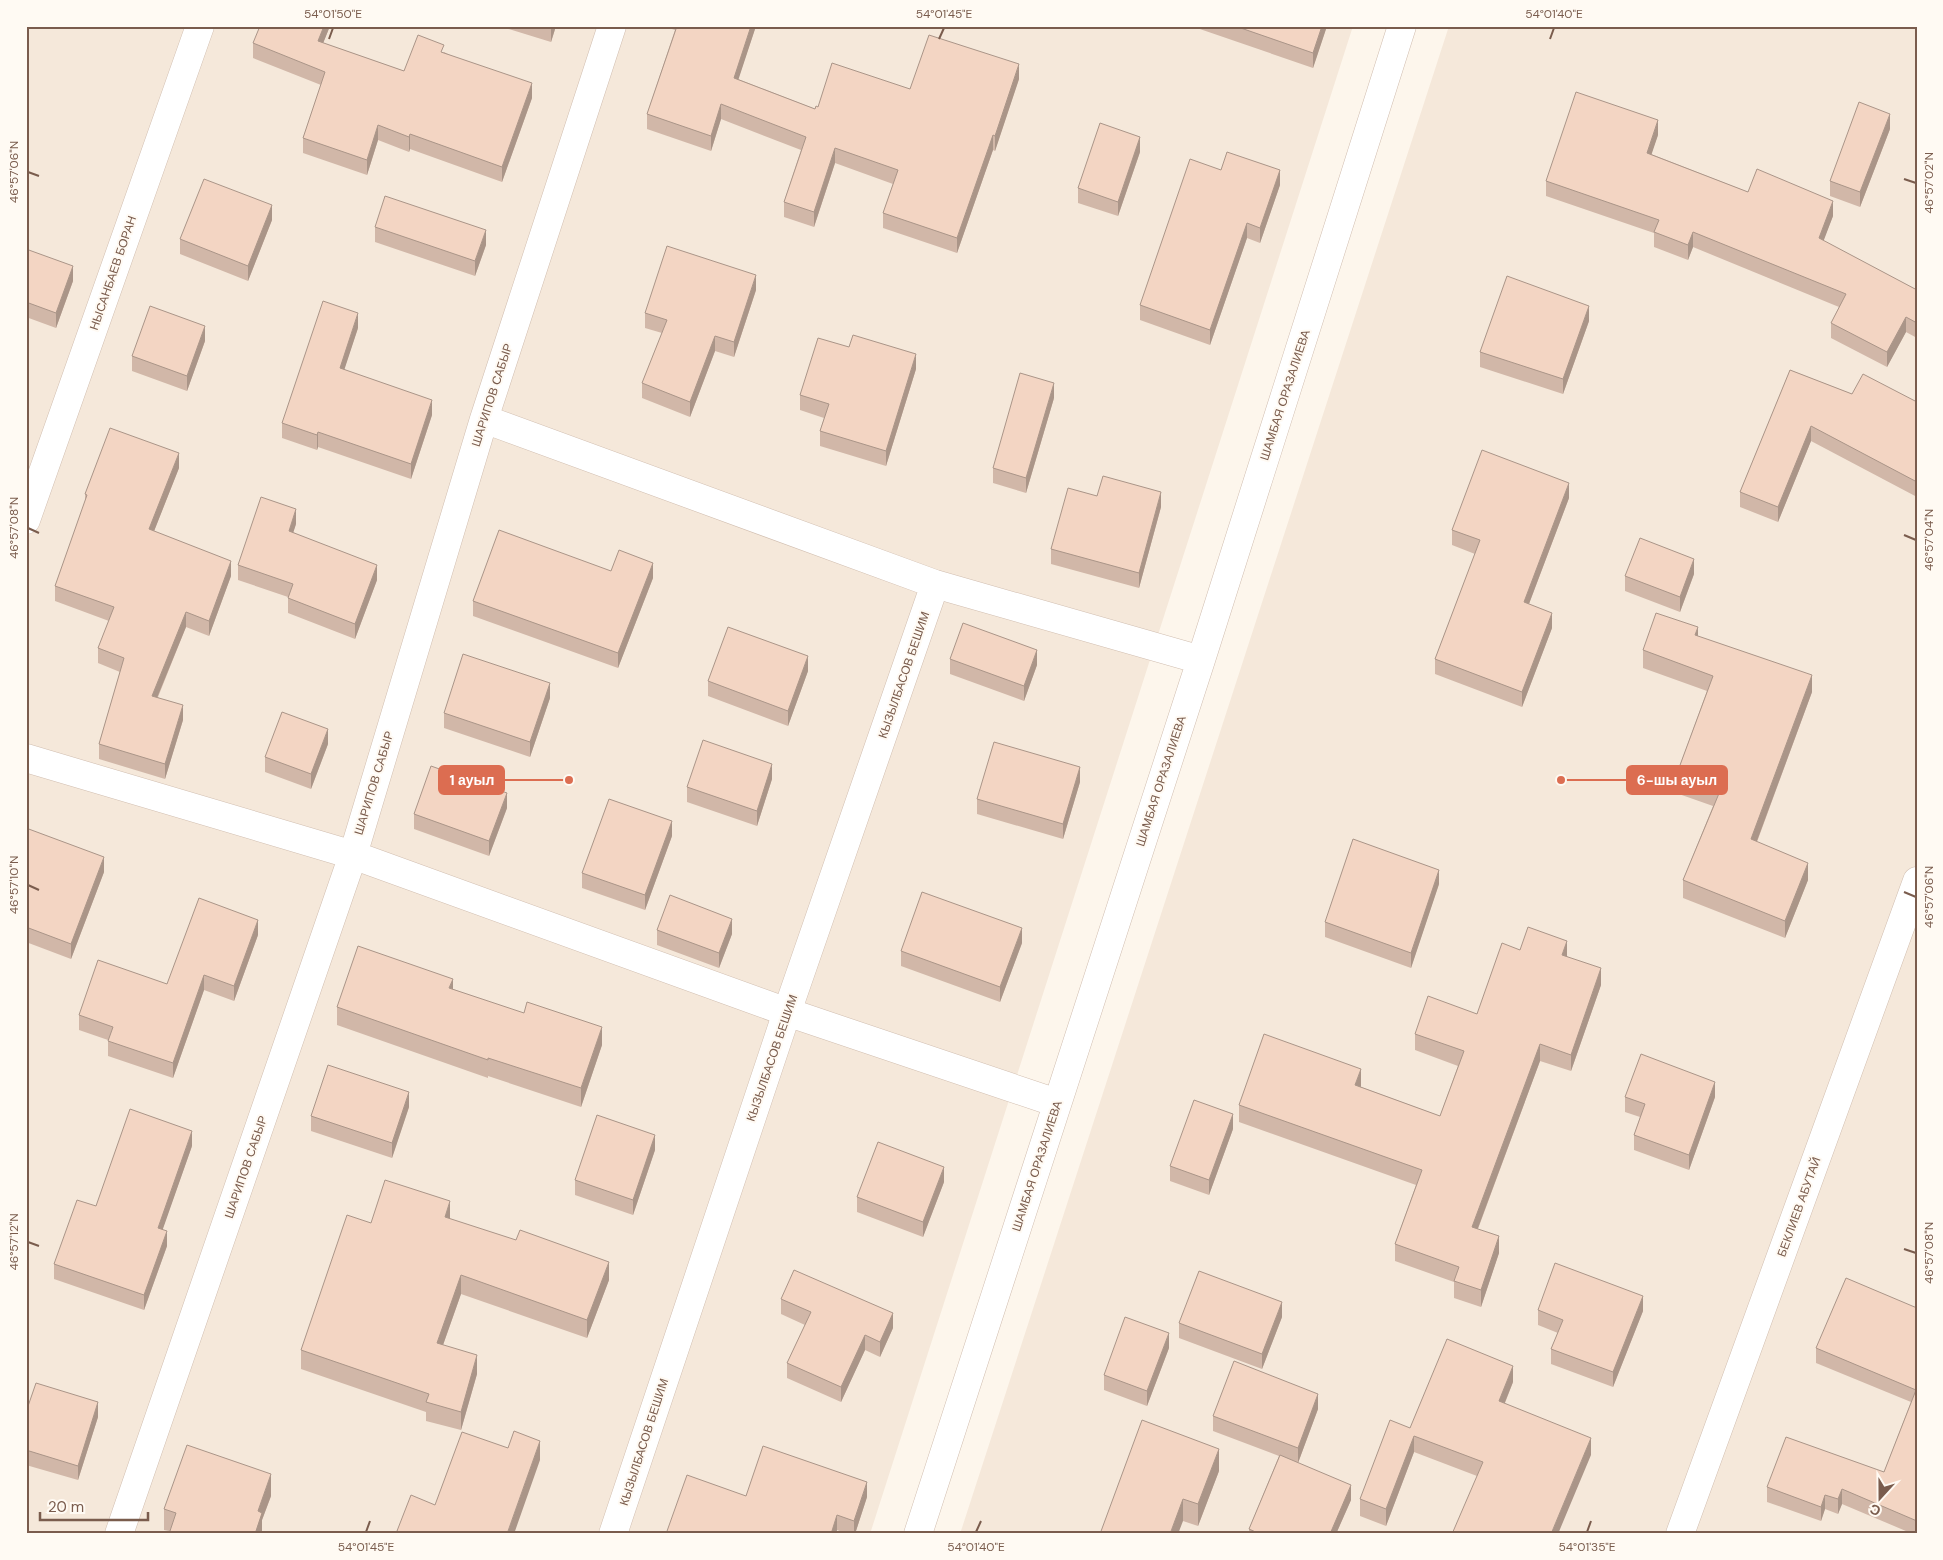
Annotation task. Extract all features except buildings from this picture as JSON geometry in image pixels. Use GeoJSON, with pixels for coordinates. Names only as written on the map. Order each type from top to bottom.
{"type":"FeatureCollection","features":[{"type":"Feature","properties":{"kind":"street","name":"НЫСАНБАЕВ БОРАН"},"geometry":{"type":"LineString","coordinates":[[26,520],[200,26]]}},
{"type":"Feature","properties":{"kind":"street","name":"ШАРИПОВ САБЫР"},"geometry":{"type":"LineString","coordinates":[[119,1534],[353,855],[484,419],[612,26]]}},
{"type":"Feature","properties":{"kind":"street","name":"ШАМБАЯ ОРАЗАЛИЕВА"},"geometry":{"type":"LineString","coordinates":[[918,1534],[1201,660],[1402,26]]}},
{"type":"Feature","properties":{"kind":"street"},"geometry":{"type":"LineString","coordinates":[[484,419],[936,584],[1201,660]]}},
{"type":"Feature","properties":{"kind":"street","name":"КЫЗЫЛБАСОВ БЕШИМ"},"geometry":{"type":"LineString","coordinates":[[613,1534],[788,1012],[936,584]]}},
{"type":"Feature","properties":{"kind":"street"},"geometry":{"type":"LineString","coordinates":[[26,758],[353,855],[788,1012],[1057,1103]]}},
{"type":"Feature","properties":{"kind":"street","name":"БЕКЛИЕВ АБУТАЙ"},"geometry":{"type":"LineString","coordinates":[[1680,1534],[1917,881]]}},
{"type":"Feature","properties":{"kind":"shaded area"},"geometry":{"type":"Polygon","coordinates":[[[26,26],[1353,26],[870,1534],[26,1534],[26,26]]]}},
{"type":"Feature","properties":{"kind":"shaded area"},"geometry":{"type":"Polygon","coordinates":[[[1449,26],[1917,26],[1917,1534],[960,1534],[1449,26]]]}},
{"type":"Feature","properties":{"kind":"place","name":"1 ауыл"},"geometry":{"type":"Point","coordinates":[569,780]}},
{"type":"Feature","properties":{"kind":"place","name":"6-шы ауыл"},"geometry":{"type":"Point","coordinates":[1561,780]}}]}
